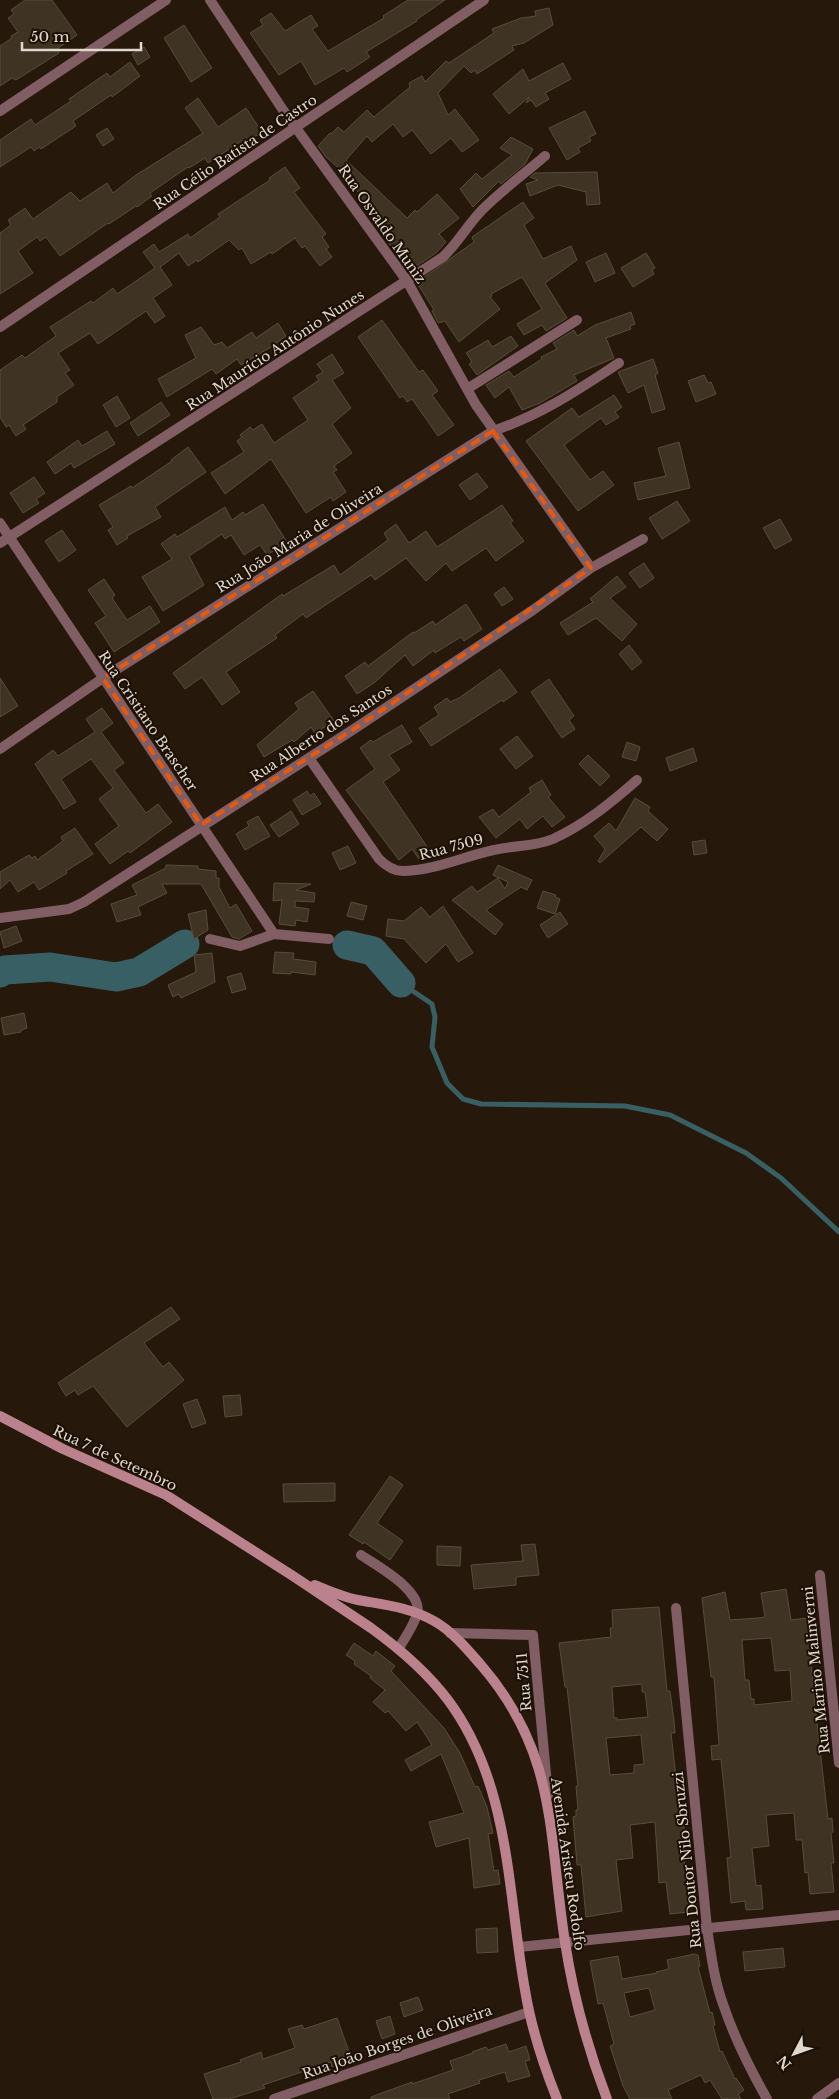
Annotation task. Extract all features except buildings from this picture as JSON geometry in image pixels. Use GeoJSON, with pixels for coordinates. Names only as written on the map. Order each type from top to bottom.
{"type":"FeatureCollection","features":[{"type":"Feature","properties":{"kind":"street"},"geometry":{"type":"LineString","coordinates":[[0,111],[166,0]]}},
{"type":"Feature","properties":{"kind":"street","name":"Rua Osvaldo Muniz"},"geometry":{"type":"LineString","coordinates":[[210,0],[296,128],[407,281],[467,389],[494,431],[591,568]]}},
{"type":"Feature","properties":{"kind":"street","name":"Rua Célio Batista de Castro"},"geometry":{"type":"LineString","coordinates":[[0,327],[484,0]]}},
{"type":"Feature","properties":{"kind":"street","name":"Rua Maurício Antônio Nunes"},"geometry":{"type":"LineString","coordinates":[[0,543],[443,257],[482,210],[545,156]]}},
{"type":"Feature","properties":{"kind":"street"},"geometry":{"type":"LineString","coordinates":[[467,389],[577,320]]}},
{"type":"Feature","properties":{"kind":"street","name":"Rua João Maria de Oliveira"},"geometry":{"type":"LineString","coordinates":[[0,749],[104,678],[494,431],[523,421],[552,406],[619,363]]}},
{"type":"Feature","properties":{"kind":"street","name":"Rua Cristiano Brascher"},"geometry":{"type":"LineString","coordinates":[[0,523],[274,934]]}},
{"type":"Feature","properties":{"kind":"street","name":"Rua Alberto dos Santos"},"geometry":{"type":"LineString","coordinates":[[0,918],[69,908],[84,902],[201,825],[309,758],[534,610],[591,568],[643,539]]}},
{"type":"Feature","properties":{"kind":"street","name":"Rua 7509"},"geometry":{"type":"LineString","coordinates":[[309,758],[379,859],[389,868],[403,872],[419,870],[493,850],[539,844],[552,839],[602,809],[637,780]]}},
{"type":"Feature","properties":{"kind":"street"},"geometry":{"type":"LineString","coordinates":[[210,940],[240,946],[274,934],[329,939]]}},
{"type":"Feature","properties":{"kind":"street","name":"Rua 7 de Setembro"},"geometry":{"type":"LineString","coordinates":[[0,1416],[63,1448],[166,1495],[293,1576]]}},
{"type":"Feature","properties":{"kind":"street"},"geometry":{"type":"LineString","coordinates":[[361,1555],[411,1592],[415,1599],[418,1613],[399,1648]]}},
{"type":"Feature","properties":{"kind":"street","name":"Rua Marino Malinverni"},"geometry":{"type":"LineString","coordinates":[[820,1575],[839,1763]]}},
{"type":"Feature","properties":{"kind":"street"},"geometry":{"type":"LineString","coordinates":[[293,1576],[399,1648],[430,1678],[466,1728],[490,1782],[506,1849],[529,2012],[557,2099]]}},
{"type":"Feature","properties":{"kind":"street","name":"Avenida Aristeu Rodolfo"},"geometry":{"type":"LineString","coordinates":[[293,1576],[344,1596],[394,1605],[435,1621],[450,1633],[489,1674],[510,1703],[527,1734],[538,1761],[549,1808],[565,1942],[575,1995],[607,2099]]}},
{"type":"Feature","properties":{"kind":"street","name":"Rua Doutor Nilo Sbruzzi"},"geometry":{"type":"LineString","coordinates":[[676,1608],[707,1928],[713,1968],[722,2003],[767,2099]]}},
{"type":"Feature","properties":{"kind":"street","name":"Rua 7511"},"geometry":{"type":"LineString","coordinates":[[450,1633],[534,1635],[549,1808]]}},
{"type":"Feature","properties":{"kind":"street"},"geometry":{"type":"LineString","coordinates":[[519,1947],[839,1915]]}},
{"type":"Feature","properties":{"kind":"street","name":"Rua João Borges de Oliveira"},"geometry":{"type":"LineString","coordinates":[[274,2099],[529,2012]]}},
{"type":"Feature","properties":{"kind":"street"},"geometry":{"type":"LineString","coordinates":[[817,2099],[839,2083]]}},
{"type":"Feature","properties":{"kind":"highlighted area"},"geometry":{"type":"Polygon","coordinates":[[[493,431],[591,568],[354,729],[201,825],[103,678],[493,431]]]}},
{"type":"Feature","properties":{"kind":"waterway"},"geometry":{"type":"LineString","coordinates":[[0,973],[5,970],[50,967],[116,977],[139,972],[185,944]]}},
{"type":"Feature","properties":{"kind":"waterway"},"geometry":{"type":"LineString","coordinates":[[347,945],[373,951],[401,983]]}},
{"type":"Feature","properties":{"kind":"waterway"},"geometry":{"type":"LineString","coordinates":[[401,983],[432,1004],[435,1017],[432,1047],[447,1083],[463,1099],[481,1104],[625,1106],[670,1115],[746,1153],[781,1178],[839,1232]]}}]}
